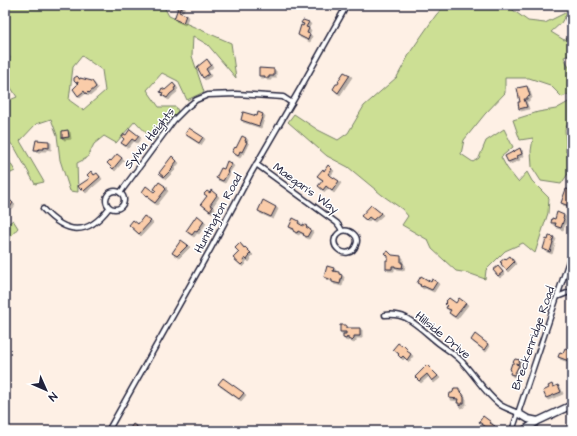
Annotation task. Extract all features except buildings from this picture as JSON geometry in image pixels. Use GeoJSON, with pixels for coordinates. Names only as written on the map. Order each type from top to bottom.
{"type":"FeatureCollection","features":[{"type":"Feature","properties":{"kind":"main road"},"geometry":{"type":"LineString","coordinates":[[523,431],[538,421],[572,405]]}},
{"type":"Feature","properties":{"kind":"main road"},"geometry":{"type":"LineString","coordinates":[[518,413],[528,419],[538,421]]}},
{"type":"Feature","properties":{"kind":"street","name":"Huntington Road"},"geometry":{"type":"LineString","coordinates":[[108,431],[211,248],[239,194],[347,5]]}},
{"type":"Feature","properties":{"kind":"street","name":"Sylvia Heights"},"geometry":{"type":"LineString","coordinates":[[109,208],[106,202],[108,194],[115,191],[120,192],[174,120],[196,100],[208,95],[236,94],[283,97],[292,103]]}},
{"type":"Feature","properties":{"kind":"street","name":"Maegan's Way"},"geometry":{"type":"LineString","coordinates":[[256,164],[337,223],[342,231]]}},
{"type":"Feature","properties":{"kind":"street"},"geometry":{"type":"LineString","coordinates":[[43,209],[59,224],[68,228],[80,229],[96,223],[104,216],[109,208],[116,210],[123,206],[123,195],[120,192]]}},
{"type":"Feature","properties":{"kind":"street","name":"Maegan's Way"},"geometry":{"type":"LineString","coordinates":[[342,231],[349,231],[356,237],[356,246],[350,252],[341,252],[335,246],[334,241],[336,236],[342,231]]}},
{"type":"Feature","properties":{"kind":"street","name":"Breckenridge Road"},"geometry":{"type":"LineString","coordinates":[[512,431],[572,252]]}},
{"type":"Feature","properties":{"kind":"street"},"geometry":{"type":"LineString","coordinates":[[557,297],[572,291]]}},
{"type":"Feature","properties":{"kind":"street","name":"Hillside Drive"},"geometry":{"type":"LineString","coordinates":[[386,315],[399,315],[407,319],[441,344],[464,363],[490,396],[500,405],[518,413]]}},
{"type":"Feature","properties":{"kind":"green space"},"geometry":{"type":"Polygon","coordinates":[[[5,5],[163,5],[169,16],[231,43],[236,78],[208,45],[193,36],[192,56],[204,92],[187,100],[178,81],[162,73],[147,90],[159,107],[176,107],[178,111],[153,140],[135,121],[116,143],[104,136],[94,144],[87,158],[77,163],[78,192],[70,191],[60,160],[57,135],[51,119],[36,124],[20,141],[44,182],[35,184],[15,148],[5,137],[5,102],[17,97],[8,83],[7,76],[10,57],[5,51],[5,5]],[[82,56],[73,67],[69,100],[83,110],[105,91],[102,70],[82,56]]]}},
{"type":"Feature","properties":{"kind":"green space"},"geometry":{"type":"Polygon","coordinates":[[[445,5],[461,5],[462,8],[467,7],[467,5],[506,5],[528,21],[545,23],[567,12],[570,5],[572,5],[572,15],[565,16],[561,23],[551,32],[564,40],[572,36],[572,54],[564,57],[572,74],[572,93],[562,97],[550,85],[529,78],[505,78],[505,93],[485,114],[464,140],[461,154],[473,162],[479,158],[486,141],[504,129],[513,147],[501,157],[507,168],[518,182],[527,172],[532,181],[549,198],[548,213],[535,253],[523,243],[505,251],[486,270],[485,279],[468,273],[456,271],[432,249],[428,240],[402,225],[408,216],[402,209],[382,195],[348,167],[327,156],[288,122],[294,114],[318,130],[338,140],[348,133],[364,106],[397,77],[411,51],[436,15],[445,5]]]}},
{"type":"Feature","properties":{"kind":"green space"},"geometry":{"type":"Polygon","coordinates":[[[572,100],[572,116],[565,129],[566,152],[572,151],[572,168],[561,184],[541,181],[532,167],[531,151],[533,138],[520,140],[513,120],[538,112],[556,109],[572,100]]]}},
{"type":"Feature","properties":{"kind":"green space"},"geometry":{"type":"Polygon","coordinates":[[[5,154],[15,171],[5,176],[5,154]]]}},
{"type":"Feature","properties":{"kind":"green space"},"geometry":{"type":"Polygon","coordinates":[[[13,220],[18,228],[5,243],[5,226],[13,220]]]}}]}
